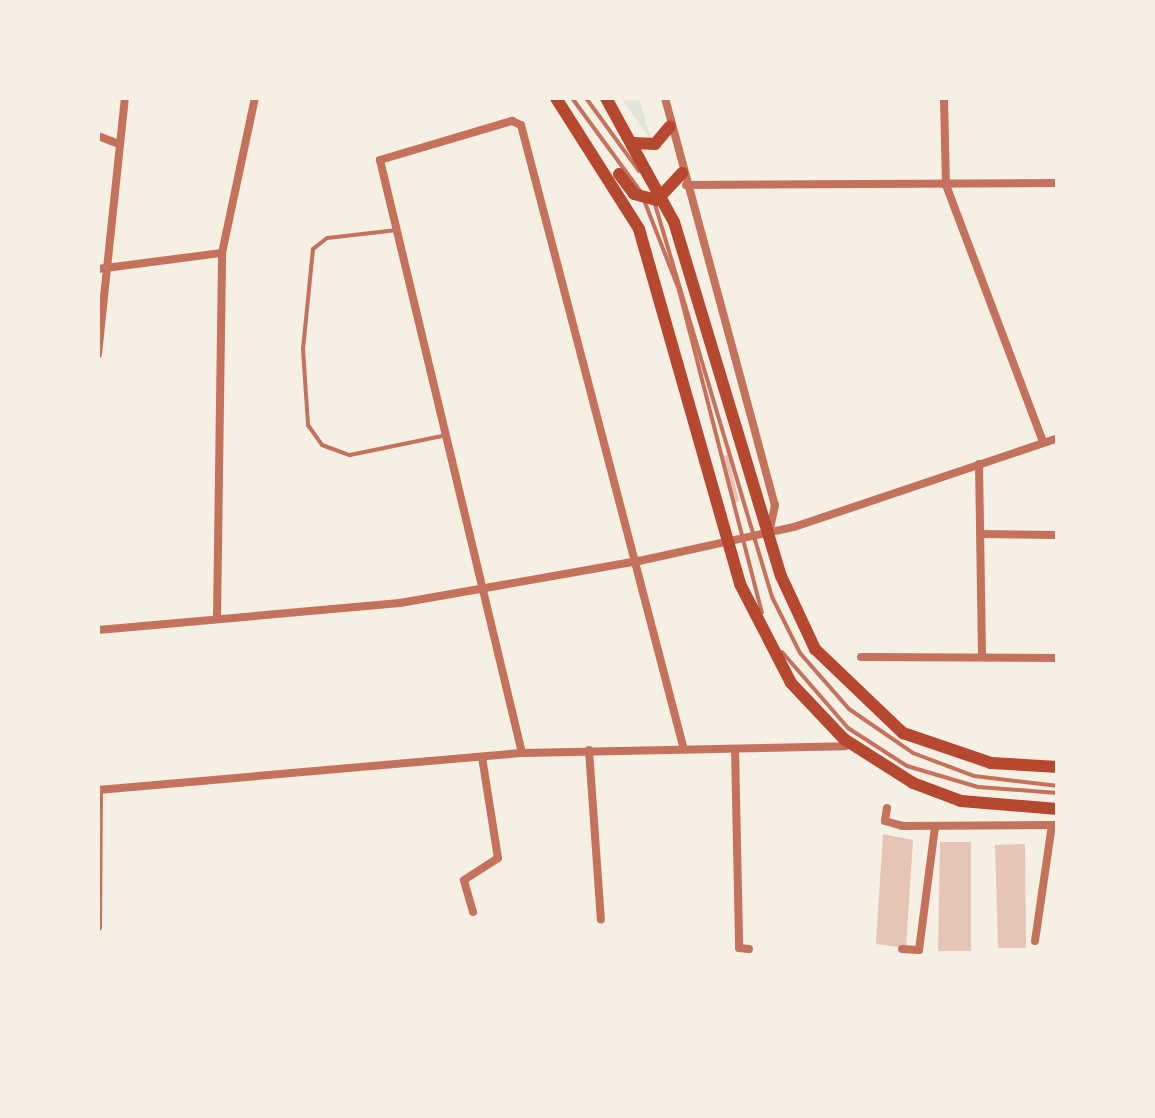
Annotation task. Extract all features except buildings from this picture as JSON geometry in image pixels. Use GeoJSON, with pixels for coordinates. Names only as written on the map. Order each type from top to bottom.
{"type":"FeatureCollection","features":[{"type":"Feature","properties":{"kind":"highway"},"geometry":{"type":"LineString","coordinates":[[558,98],[653,198]]}},
{"type":"Feature","properties":{"kind":"highway"},"geometry":{"type":"LineString","coordinates":[[558,98],[637,222],[733,539],[774,658],[859,751],[947,796],[1058,809]]}},
{"type":"Feature","properties":{"kind":"highway"},"geometry":{"type":"LineString","coordinates":[[606,98],[651,175],[653,198],[769,533],[815,649],[890,724],[969,758],[1058,767]]}},
{"type":"Feature","properties":{"kind":"highway"},"geometry":{"type":"LineString","coordinates":[[634,143],[660,142],[670,126]]}},
{"type":"Feature","properties":{"kind":"highway"},"geometry":{"type":"LineString","coordinates":[[637,222],[653,198],[680,174]]}},
{"type":"Feature","properties":{"kind":"highway"},"geometry":{"type":"LineString","coordinates":[[651,175],[680,174]]}},
{"type":"Feature","properties":{"kind":"street"},"geometry":{"type":"LineString","coordinates":[[98,354],[99,269],[125,98]]}},
{"type":"Feature","properties":{"kind":"street"},"geometry":{"type":"LineString","coordinates":[[217,618],[222,253],[256,98]]}},
{"type":"Feature","properties":{"kind":"street"},"geometry":{"type":"LineString","coordinates":[[665,98],[680,174],[775,505],[769,533]]}},
{"type":"Feature","properties":{"kind":"street"},"geometry":{"type":"LineString","coordinates":[[944,98],[946,185],[1043,442]]}},
{"type":"Feature","properties":{"kind":"street"},"geometry":{"type":"LineString","coordinates":[[522,754],[486,588],[380,160],[521,125],[639,560],[683,746]]}},
{"type":"Feature","properties":{"kind":"street"},"geometry":{"type":"LineString","coordinates":[[98,136],[116,143]]}},
{"type":"Feature","properties":{"kind":"street"},"geometry":{"type":"LineString","coordinates":[[680,174],[946,185],[1058,183]]}},
{"type":"Feature","properties":{"kind":"street"},"geometry":{"type":"LineString","coordinates":[[99,269],[222,253]]}},
{"type":"Feature","properties":{"kind":"street"},"geometry":{"type":"LineString","coordinates":[[98,630],[486,588],[639,560],[769,533],[1058,438]]}},
{"type":"Feature","properties":{"kind":"street"},"geometry":{"type":"LineString","coordinates":[[979,464],[982,657]]}},
{"type":"Feature","properties":{"kind":"street"},"geometry":{"type":"LineString","coordinates":[[980,534],[1058,535]]}},
{"type":"Feature","properties":{"kind":"street"},"geometry":{"type":"LineString","coordinates":[[861,657],[1058,658]]}},
{"type":"Feature","properties":{"kind":"street"},"geometry":{"type":"LineString","coordinates":[[98,927],[98,791],[589,750],[834,743],[859,751]]}},
{"type":"Feature","properties":{"kind":"street"},"geometry":{"type":"LineString","coordinates":[[734,748],[739,948],[749,949]]}},
{"type":"Feature","properties":{"kind":"street"},"geometry":{"type":"LineString","coordinates":[[589,750],[601,920]]}},
{"type":"Feature","properties":{"kind":"street"},"geometry":{"type":"LineString","coordinates":[[473,912],[464,880],[498,858],[482,757]]}},
{"type":"Feature","properties":{"kind":"street"},"geometry":{"type":"LineString","coordinates":[[888,808],[885,821],[935,826],[1055,825],[1034,941]]}},
{"type":"Feature","properties":{"kind":"street"},"geometry":{"type":"LineString","coordinates":[[902,949],[919,950],[935,826]]}},
{"type":"Feature","properties":{"kind":"lane"},"geometry":{"type":"LineString","coordinates":[[572,98],[653,198],[679,290],[733,539],[776,643],[848,728],[936,777],[1058,794]]}},
{"type":"Feature","properties":{"kind":"lane"},"geometry":{"type":"LineString","coordinates":[[586,98],[653,198],[753,536],[784,626],[863,721],[955,770],[1058,786]]}},
{"type":"Feature","properties":{"kind":"lane"},"geometry":{"type":"LineString","coordinates":[[397,230],[326,238],[314,249],[303,348],[308,425],[322,444],[350,455],[448,435]]}},
{"type":"Feature","properties":{"kind":"shaded area"},"geometry":{"type":"Polygon","coordinates":[[[621,98],[639,98],[652,142],[621,98]]]}}]}
